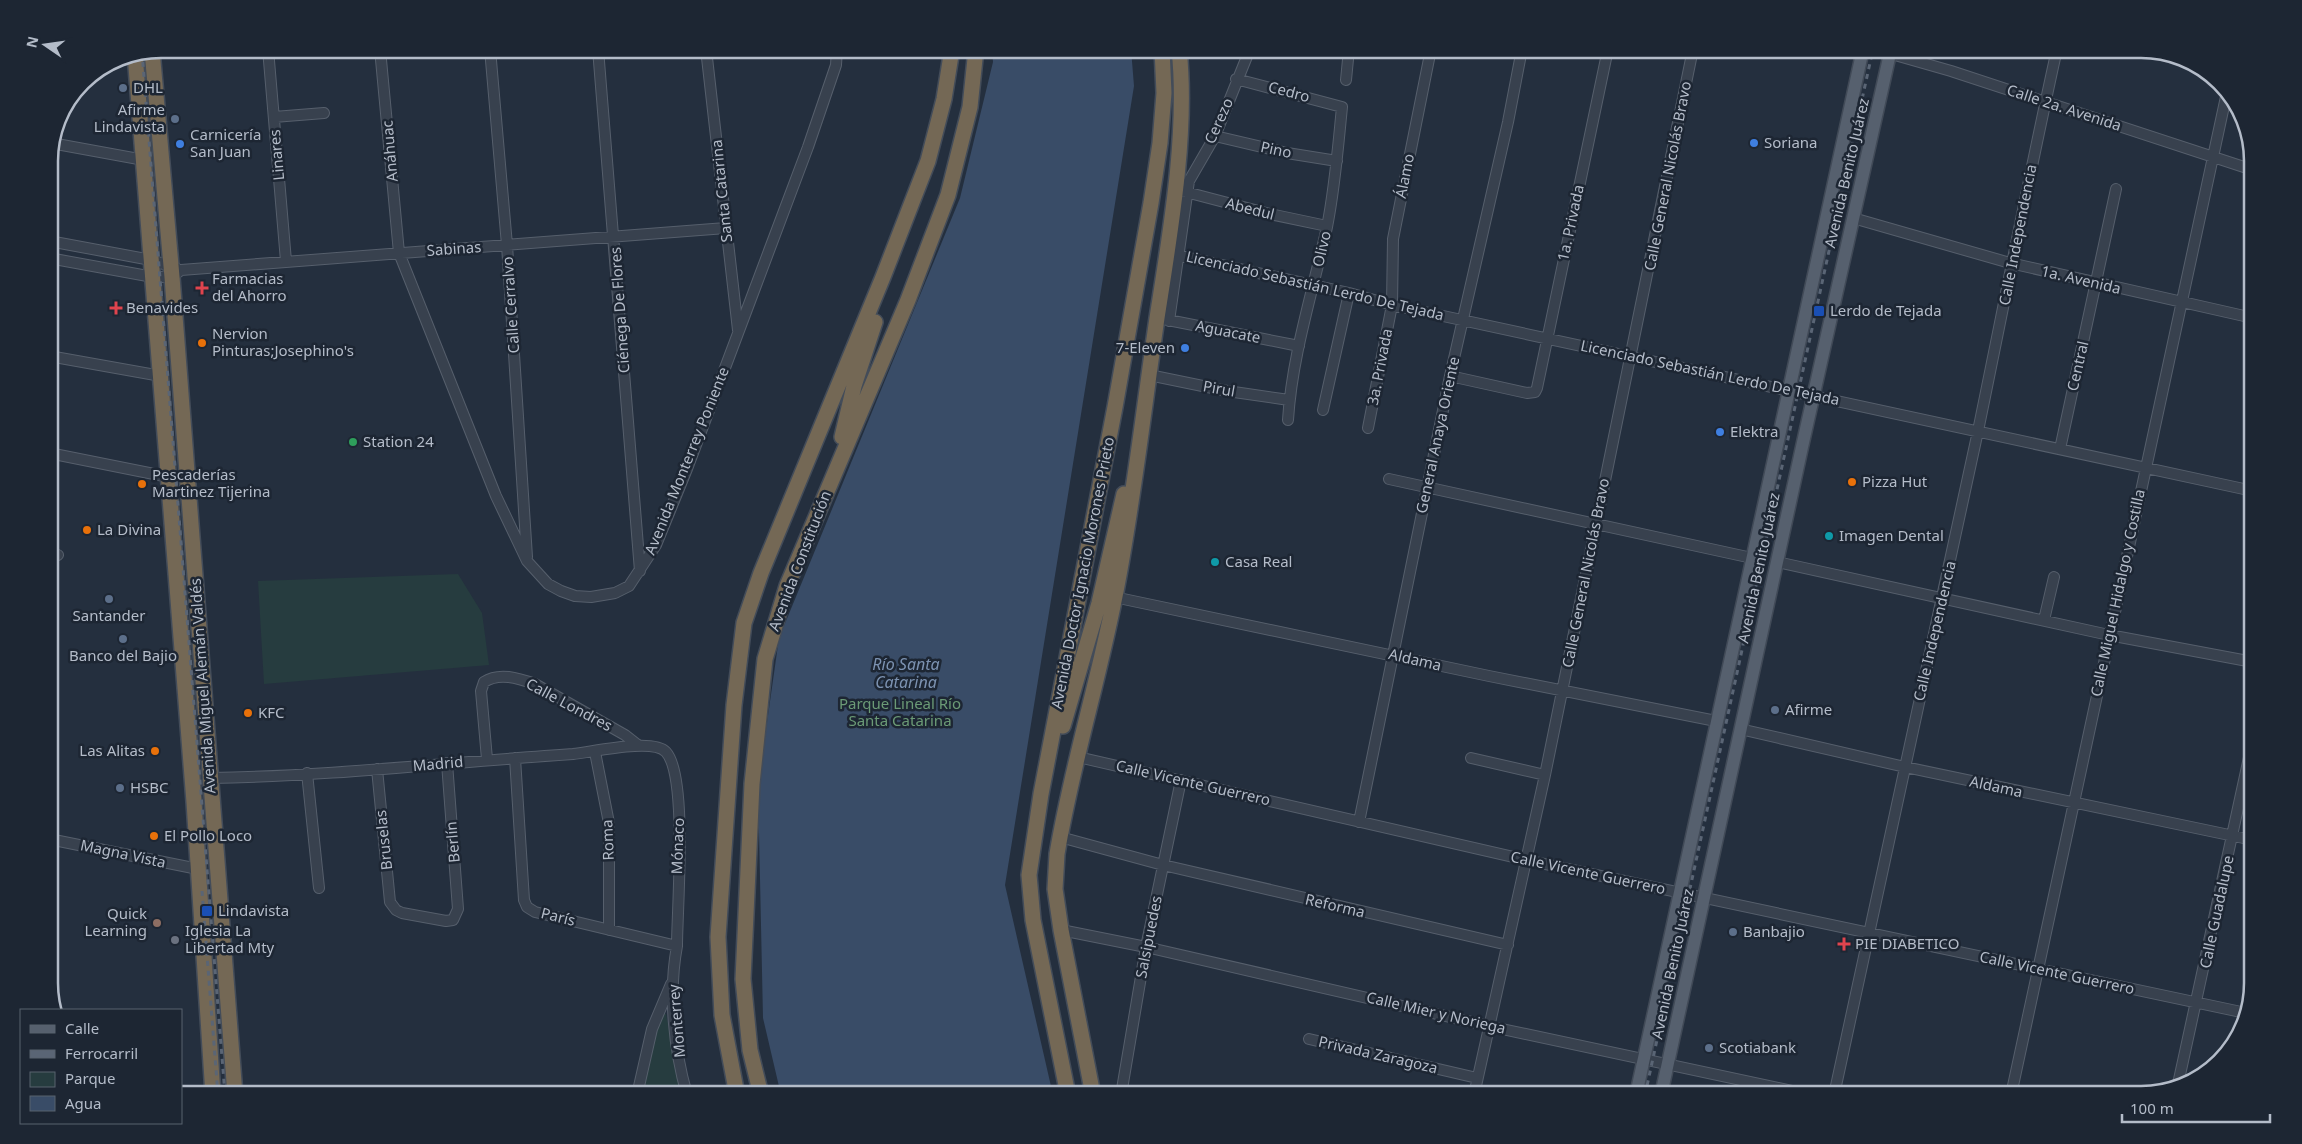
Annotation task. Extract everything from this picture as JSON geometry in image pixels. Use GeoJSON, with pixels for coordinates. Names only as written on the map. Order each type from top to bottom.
{"type":"FeatureCollection","features":[{"type":"Feature","properties":{"kind":"highway","name":"Avenida Doctor Ignacio Morones Prieto"},"geometry":{"type":"LineString","coordinates":[[1066,1086],[1032,920],[1029,875],[1041,794],[1114,416],[1151,203],[1160,143],[1164,93],[1162,57]]}},
{"type":"Feature","properties":{"kind":"highway","name":"Avenida Doctor Ignacio Morones Prieto"},"geometry":{"type":"LineString","coordinates":[[1091,1086],[1061,930],[1055,889],[1060,838],[1114,597],[1134,494],[1149,375],[1163,319],[1173,254],[1181,191],[1179,57]]}},
{"type":"Feature","properties":{"kind":"highway","name":"Avenida Miguel Alemán Valdés"},"geometry":{"type":"LineString","coordinates":[[153,58],[175,271],[193,556],[234,1086]]}},
{"type":"Feature","properties":{"kind":"highway","name":"Avenida Constitución"},"geometry":{"type":"LineString","coordinates":[[735,1086],[722,1016],[718,937],[732,731],[744,623],[762,573],[883,277],[928,161],[944,99],[951,58]]}},
{"type":"Feature","properties":{"kind":"highway","name":"Avenida Constitución"},"geometry":{"type":"LineString","coordinates":[[759,1086],[750,1050],[742,979],[752,784],[761,682],[765,659],[779,609],[834,473],[908,300],[948,195],[970,107],[975,58]]}},
{"type":"Feature","properties":{"kind":"highway","name":"Avenida Miguel Alemán Valdés"},"geometry":{"type":"LineString","coordinates":[[136,60],[197,849],[212,1086]]}},
{"type":"Feature","properties":{"kind":"highway"},"geometry":{"type":"LineString","coordinates":[[834,473],[854,386],[882,300],[884,289],[883,277]]}},
{"type":"Feature","properties":{"kind":"highway"},"geometry":{"type":"LineString","coordinates":[[1041,794],[1099,603],[1147,400]]}},
{"type":"Feature","properties":{"kind":"highway"},"geometry":{"type":"LineString","coordinates":[[169,477],[173,483],[179,504],[190,512]]}},
{"type":"Feature","properties":{"kind":"highway"},"geometry":{"type":"LineString","coordinates":[[180,628],[185,618],[184,582],[188,565],[193,556]]}},
{"type":"Feature","properties":{"kind":"highway"},"geometry":{"type":"LineString","coordinates":[[187,719],[195,732],[199,767],[211,778],[203,788],[201,797],[202,826],[197,849]]}},
{"type":"Feature","properties":{"kind":"highway"},"geometry":{"type":"LineString","coordinates":[[198,869],[207,874],[214,922],[223,929]]}},
{"type":"Feature","properties":{"kind":"main road","name":"Avenida Benito Juárez"},"geometry":{"type":"LineString","coordinates":[[1638,1086],[1861,57]]}},
{"type":"Feature","properties":{"kind":"main road","name":"Avenida Benito Juárez"},"geometry":{"type":"LineString","coordinates":[[1663,1086],[1740,728],[1890,57]]}},
{"type":"Feature","properties":{"kind":"street","name":"Cerezo"},"geometry":{"type":"LineString","coordinates":[[1181,191],[1215,136],[1246,57]]}},
{"type":"Feature","properties":{"kind":"street"},"geometry":{"type":"LineString","coordinates":[[1346,80],[1348,57]]}},
{"type":"Feature","properties":{"kind":"street","name":"Álamo"},"geometry":{"type":"LineString","coordinates":[[1392,305],[1393,239],[1428,57]]}},
{"type":"Feature","properties":{"kind":"street","name":"General Anaya Oriente"},"geometry":{"type":"LineString","coordinates":[[1359,822],[1462,319],[1508,122],[1520,57]]}},
{"type":"Feature","properties":{"kind":"street","name":"1a. Privada"},"geometry":{"type":"LineString","coordinates":[[1450,376],[1531,393],[1537,388],[1606,57]]}},
{"type":"Feature","properties":{"kind":"street","name":"Calle General Nicolás Bravo"},"geometry":{"type":"LineString","coordinates":[[1476,1086],[1545,775],[1692,57]]}},
{"type":"Feature","properties":{"kind":"street","name":"Calle 2a. Avenida"},"geometry":{"type":"LineString","coordinates":[[1909,57],[2244,167]]}},
{"type":"Feature","properties":{"kind":"street","name":"Calle Independencia"},"geometry":{"type":"LineString","coordinates":[[1836,1086],[1978,432],[2001,322],[2010,263],[2055,57]]}},
{"type":"Feature","properties":{"kind":"street","name":"Linares"},"geometry":{"type":"LineString","coordinates":[[269,58],[286,260]]}},
{"type":"Feature","properties":{"kind":"street","name":"Anáhuac"},"geometry":{"type":"LineString","coordinates":[[381,58],[399,253]]}},
{"type":"Feature","properties":{"kind":"street","name":"Calle Cerralvo"},"geometry":{"type":"LineString","coordinates":[[491,58],[507,245],[527,561]]}},
{"type":"Feature","properties":{"kind":"street","name":"Ciénega De Flores"},"geometry":{"type":"LineString","coordinates":[[599,58],[615,236],[640,571]]}},
{"type":"Feature","properties":{"kind":"street","name":"Santa Catarina"},"geometry":{"type":"LineString","coordinates":[[707,58],[739,334]]}},
{"type":"Feature","properties":{"kind":"street","name":"Avenida Monterrey Poniente"},"geometry":{"type":"LineString","coordinates":[[399,253],[506,516],[527,561],[548,584],[575,596],[591,597],[615,593],[629,586],[656,545],[688,468],[824,103],[836,58]]}},
{"type":"Feature","properties":{"kind":"street","name":"Cedro"},"geometry":{"type":"LineString","coordinates":[[1236,79],[1342,107]]}},
{"type":"Feature","properties":{"kind":"street","name":"Calle Miguel Hidalgo y Costilla"},"geometry":{"type":"LineString","coordinates":[[2013,1086],[2225,101]]}},
{"type":"Feature","properties":{"kind":"street","name":"Olivo"},"geometry":{"type":"LineString","coordinates":[[1288,420],[1289,400],[1299,346],[1327,226],[1337,161],[1342,107]]}},
{"type":"Feature","properties":{"kind":"street"},"geometry":{"type":"LineString","coordinates":[[274,117],[324,113]]}},
{"type":"Feature","properties":{"kind":"street","name":"Pino"},"geometry":{"type":"LineString","coordinates":[[1215,136],[1287,153],[1337,161]]}},
{"type":"Feature","properties":{"kind":"street"},"geometry":{"type":"LineString","coordinates":[[59,144],[144,160]]}},
{"type":"Feature","properties":{"kind":"street","name":"Central"},"geometry":{"type":"LineString","coordinates":[[2060,449],[2116,189]]}},
{"type":"Feature","properties":{"kind":"street","name":"Abedul"},"geometry":{"type":"LineString","coordinates":[[1181,191],[1270,214],[1327,226]]}},
{"type":"Feature","properties":{"kind":"street","name":"1a. Avenida"},"geometry":{"type":"LineString","coordinates":[[1853,218],[2010,263],[2181,304],[2244,316]]}},
{"type":"Feature","properties":{"kind":"street","name":"Sabinas"},"geometry":{"type":"LineString","coordinates":[[175,271],[286,260],[726,228]]}},
{"type":"Feature","properties":{"kind":"street"},"geometry":{"type":"LineString","coordinates":[[58,243],[151,260],[175,271]]}},
{"type":"Feature","properties":{"kind":"street","name":"Licenciado Sebastián Lerdo De Tejada"},"geometry":{"type":"LineString","coordinates":[[1173,254],[1349,293],[1392,305],[2244,489]]}},
{"type":"Feature","properties":{"kind":"street"},"geometry":{"type":"LineString","coordinates":[[58,260],[153,277],[175,271]]}},
{"type":"Feature","properties":{"kind":"street"},"geometry":{"type":"LineString","coordinates":[[1323,410],[1349,293]]}},
{"type":"Feature","properties":{"kind":"street","name":"3a. Privada"},"geometry":{"type":"LineString","coordinates":[[1368,428],[1392,305]]}},
{"type":"Feature","properties":{"kind":"street","name":"Aguacate"},"geometry":{"type":"LineString","coordinates":[[1163,319],[1299,346]]}},
{"type":"Feature","properties":{"kind":"street"},"geometry":{"type":"LineString","coordinates":[[58,358],[160,376]]}},
{"type":"Feature","properties":{"kind":"street","name":"Pirul"},"geometry":{"type":"LineString","coordinates":[[1149,375],[1227,391],[1289,400]]}},
{"type":"Feature","properties":{"kind":"street"},"geometry":{"type":"LineString","coordinates":[[58,455],[169,477]]}},
{"type":"Feature","properties":{"kind":"street"},"geometry":{"type":"LineString","coordinates":[[1389,479],[1752,558]]}},
{"type":"Feature","properties":{"kind":"street"},"geometry":{"type":"LineString","coordinates":[[506,516],[517,518],[525,509]]}},
{"type":"Feature","properties":{"kind":"street"},"geometry":{"type":"LineString","coordinates":[[1777,562],[2109,635],[2244,660]]}},
{"type":"Feature","properties":{"kind":"street"},"geometry":{"type":"LineString","coordinates":[[2044,620],[2054,577]]}},
{"type":"Feature","properties":{"kind":"street","name":"Aldama"},"geometry":{"type":"LineString","coordinates":[[1114,597],[1393,654],[1562,691],[1716,721]]}},
{"type":"Feature","properties":{"kind":"street","name":"Calle Londres"},"geometry":{"type":"LineString","coordinates":[[487,759],[480,691],[484,682],[498,676],[522,679],[535,684],[624,735],[639,746]]}},
{"type":"Feature","properties":{"kind":"street","name":"Aldama"},"geometry":{"type":"LineString","coordinates":[[1740,728],[1904,767],[2074,804],[2244,838]]}},
{"type":"Feature","properties":{"kind":"street","name":"Madrid"},"geometry":{"type":"LineString","coordinates":[[211,778],[377,769],[594,752],[639,746],[655,746],[664,750]]}},
{"type":"Feature","properties":{"kind":"street","name":"Mónaco"},"geometry":{"type":"LineString","coordinates":[[664,750],[671,759],[675,770],[680,804],[677,946]]}},
{"type":"Feature","properties":{"kind":"street","name":"Roma"},"geometry":{"type":"LineString","coordinates":[[594,752],[609,823],[609,930]]}},
{"type":"Feature","properties":{"kind":"street","name":"Calle Vicente Guerrero"},"geometry":{"type":"LineString","coordinates":[[1078,757],[1526,860],[2240,1013]]}},
{"type":"Feature","properties":{"kind":"street","name":"París"},"geometry":{"type":"LineString","coordinates":[[515,758],[524,900],[527,907],[535,912],[677,946]]}},
{"type":"Feature","properties":{"kind":"street"},"geometry":{"type":"LineString","coordinates":[[1471,758],[1545,775]]}},
{"type":"Feature","properties":{"kind":"street","name":"Berlín"},"geometry":{"type":"LineString","coordinates":[[396,910],[446,921],[453,920],[458,909],[447,763]]}},
{"type":"Feature","properties":{"kind":"street","name":"Bruselas"},"geometry":{"type":"LineString","coordinates":[[377,769],[390,902],[396,910]]}},
{"type":"Feature","properties":{"kind":"street"},"geometry":{"type":"LineString","coordinates":[[307,773],[319,888]]}},
{"type":"Feature","properties":{"kind":"street","name":"Salsipuedes"},"geometry":{"type":"LineString","coordinates":[[1123,1086],[1146,947],[1181,780]]}},
{"type":"Feature","properties":{"kind":"street","name":"Calle Guadalupe"},"geometry":{"type":"LineString","coordinates":[[2179,1080],[2244,782]]}},
{"type":"Feature","properties":{"kind":"street","name":"Reforma"},"geometry":{"type":"LineString","coordinates":[[1060,838],[1163,865],[1508,945]]}},
{"type":"Feature","properties":{"kind":"street","name":"Magna Vista"},"geometry":{"type":"LineString","coordinates":[[58,841],[198,869]]}},
{"type":"Feature","properties":{"kind":"street","name":"Calle Mier y Noriega"},"geometry":{"type":"LineString","coordinates":[[1061,930],[1146,947],[1489,1026],[1769,1086]]}},
{"type":"Feature","properties":{"kind":"street","name":"Monterrey"},"geometry":{"type":"LineString","coordinates":[[677,946],[673,981],[676,1027],[686,1086]]}},
{"type":"Feature","properties":{"kind":"street"},"geometry":{"type":"LineString","coordinates":[[638,1086],[652,1029],[673,981]]}},
{"type":"Feature","properties":{"kind":"street","name":"Privada Zaragoza"},"geometry":{"type":"LineString","coordinates":[[1308,1039],[1478,1078]]}},
{"type":"Feature","properties":{"kind":"green space"},"geometry":{"type":"Polygon","coordinates":[[[458,574],[482,613],[489,665],[264,684],[258,581],[458,574]]]}},
{"type":"Feature","properties":{"kind":"green space"},"geometry":{"type":"Polygon","coordinates":[[[663,1013],[666,1014],[681,1086],[644,1086],[659,1019],[663,1013]]]}},
{"type":"Feature","properties":{"kind":"water","name":"Río Santa Catarina"},"geometry":{"type":"Polygon","coordinates":[[[993,58],[1132,58],[1134,86],[1005,885],[1051,1086],[779,1086],[763,1018],[758,786],[779,638],[960,198],[993,58]]]}},
{"type":"Feature","properties":{"kind":"railway"},"geometry":{"type":"LineString","coordinates":[[1647,1086],[1871,57]]}},
{"type":"Feature","properties":{"kind":"railway"},"geometry":{"type":"LineString","coordinates":[[143,59],[224,1086]]}},
{"type":"Feature","properties":{"kind":"railway"},"geometry":{"type":"LineString","coordinates":[[202,891],[217,1086]]}},
{"type":"Feature","properties":{"kind":"place","name":"DHL"},"geometry":{"type":"Point","coordinates":[123,88]}},
{"type":"Feature","properties":{"kind":"place","name":"Afirme Lindavista"},"geometry":{"type":"Point","coordinates":[175,119]}},
{"type":"Feature","properties":{"kind":"place","name":"Soriana"},"geometry":{"type":"Point","coordinates":[1754,143]}},
{"type":"Feature","properties":{"kind":"place","name":"Carnicería San Juan"},"geometry":{"type":"Point","coordinates":[180,144]}},
{"type":"Feature","properties":{"kind":"place","name":"Farmacias del Ahorro"},"geometry":{"type":"Point","coordinates":[202,288]}},
{"type":"Feature","properties":{"kind":"place","name":"Benavides"},"geometry":{"type":"Point","coordinates":[116,308]}},
{"type":"Feature","properties":{"kind":"place","name":"Lerdo de Tejada"},"geometry":{"type":"Point","coordinates":[1819,311]}},
{"type":"Feature","properties":{"kind":"place","name":"Nervion Pinturas;Josephino's"},"geometry":{"type":"Point","coordinates":[202,343]}},
{"type":"Feature","properties":{"kind":"place","name":"7-Eleven"},"geometry":{"type":"Point","coordinates":[1185,348]}},
{"type":"Feature","properties":{"kind":"place","name":"Elektra"},"geometry":{"type":"Point","coordinates":[1720,432]}},
{"type":"Feature","properties":{"kind":"place","name":"Station 24"},"geometry":{"type":"Point","coordinates":[353,442]}},
{"type":"Feature","properties":{"kind":"place","name":"Pizza Hut"},"geometry":{"type":"Point","coordinates":[1852,482]}},
{"type":"Feature","properties":{"kind":"place","name":"Pescaderías Martinez Tijerina"},"geometry":{"type":"Point","coordinates":[142,484]}},
{"type":"Feature","properties":{"kind":"place","name":"La Divina"},"geometry":{"type":"Point","coordinates":[87,530]}},
{"type":"Feature","properties":{"kind":"place","name":"Imagen Dental"},"geometry":{"type":"Point","coordinates":[1829,536]}},
{"type":"Feature","properties":{"kind":"place","name":"Casa Real"},"geometry":{"type":"Point","coordinates":[1215,562]}},
{"type":"Feature","properties":{"kind":"place","name":"Santander"},"geometry":{"type":"Point","coordinates":[109,599]}},
{"type":"Feature","properties":{"kind":"place","name":"Banco del Bajio"},"geometry":{"type":"Point","coordinates":[123,639]}},
{"type":"Feature","properties":{"kind":"place","name":"Afirme"},"geometry":{"type":"Point","coordinates":[1775,710]}},
{"type":"Feature","properties":{"kind":"place","name":"KFC"},"geometry":{"type":"Point","coordinates":[248,713]}},
{"type":"Feature","properties":{"kind":"place","name":"Las Alitas"},"geometry":{"type":"Point","coordinates":[155,751]}},
{"type":"Feature","properties":{"kind":"place","name":"HSBC"},"geometry":{"type":"Point","coordinates":[120,788]}},
{"type":"Feature","properties":{"kind":"place","name":"El Pollo Loco"},"geometry":{"type":"Point","coordinates":[154,836]}},
{"type":"Feature","properties":{"kind":"place","name":"Lindavista"},"geometry":{"type":"Point","coordinates":[207,911]}},
{"type":"Feature","properties":{"kind":"place","name":"Quick Learning"},"geometry":{"type":"Point","coordinates":[157,923]}},
{"type":"Feature","properties":{"kind":"place","name":"Banbajio"},"geometry":{"type":"Point","coordinates":[1733,932]}},
{"type":"Feature","properties":{"kind":"place","name":"Iglesia La Libertad Mty"},"geometry":{"type":"Point","coordinates":[175,940]}},
{"type":"Feature","properties":{"kind":"place","name":"PIE DIABETICO"},"geometry":{"type":"Point","coordinates":[1844,944]}},
{"type":"Feature","properties":{"kind":"place","name":"Scotiabank"},"geometry":{"type":"Point","coordinates":[1709,1048]}},
{"type":"Feature","properties":{"kind":"park label","name":"Parque Lineal Río Santa Catarina"},"geometry":{"type":"Point","coordinates":[900,712]}}]}
